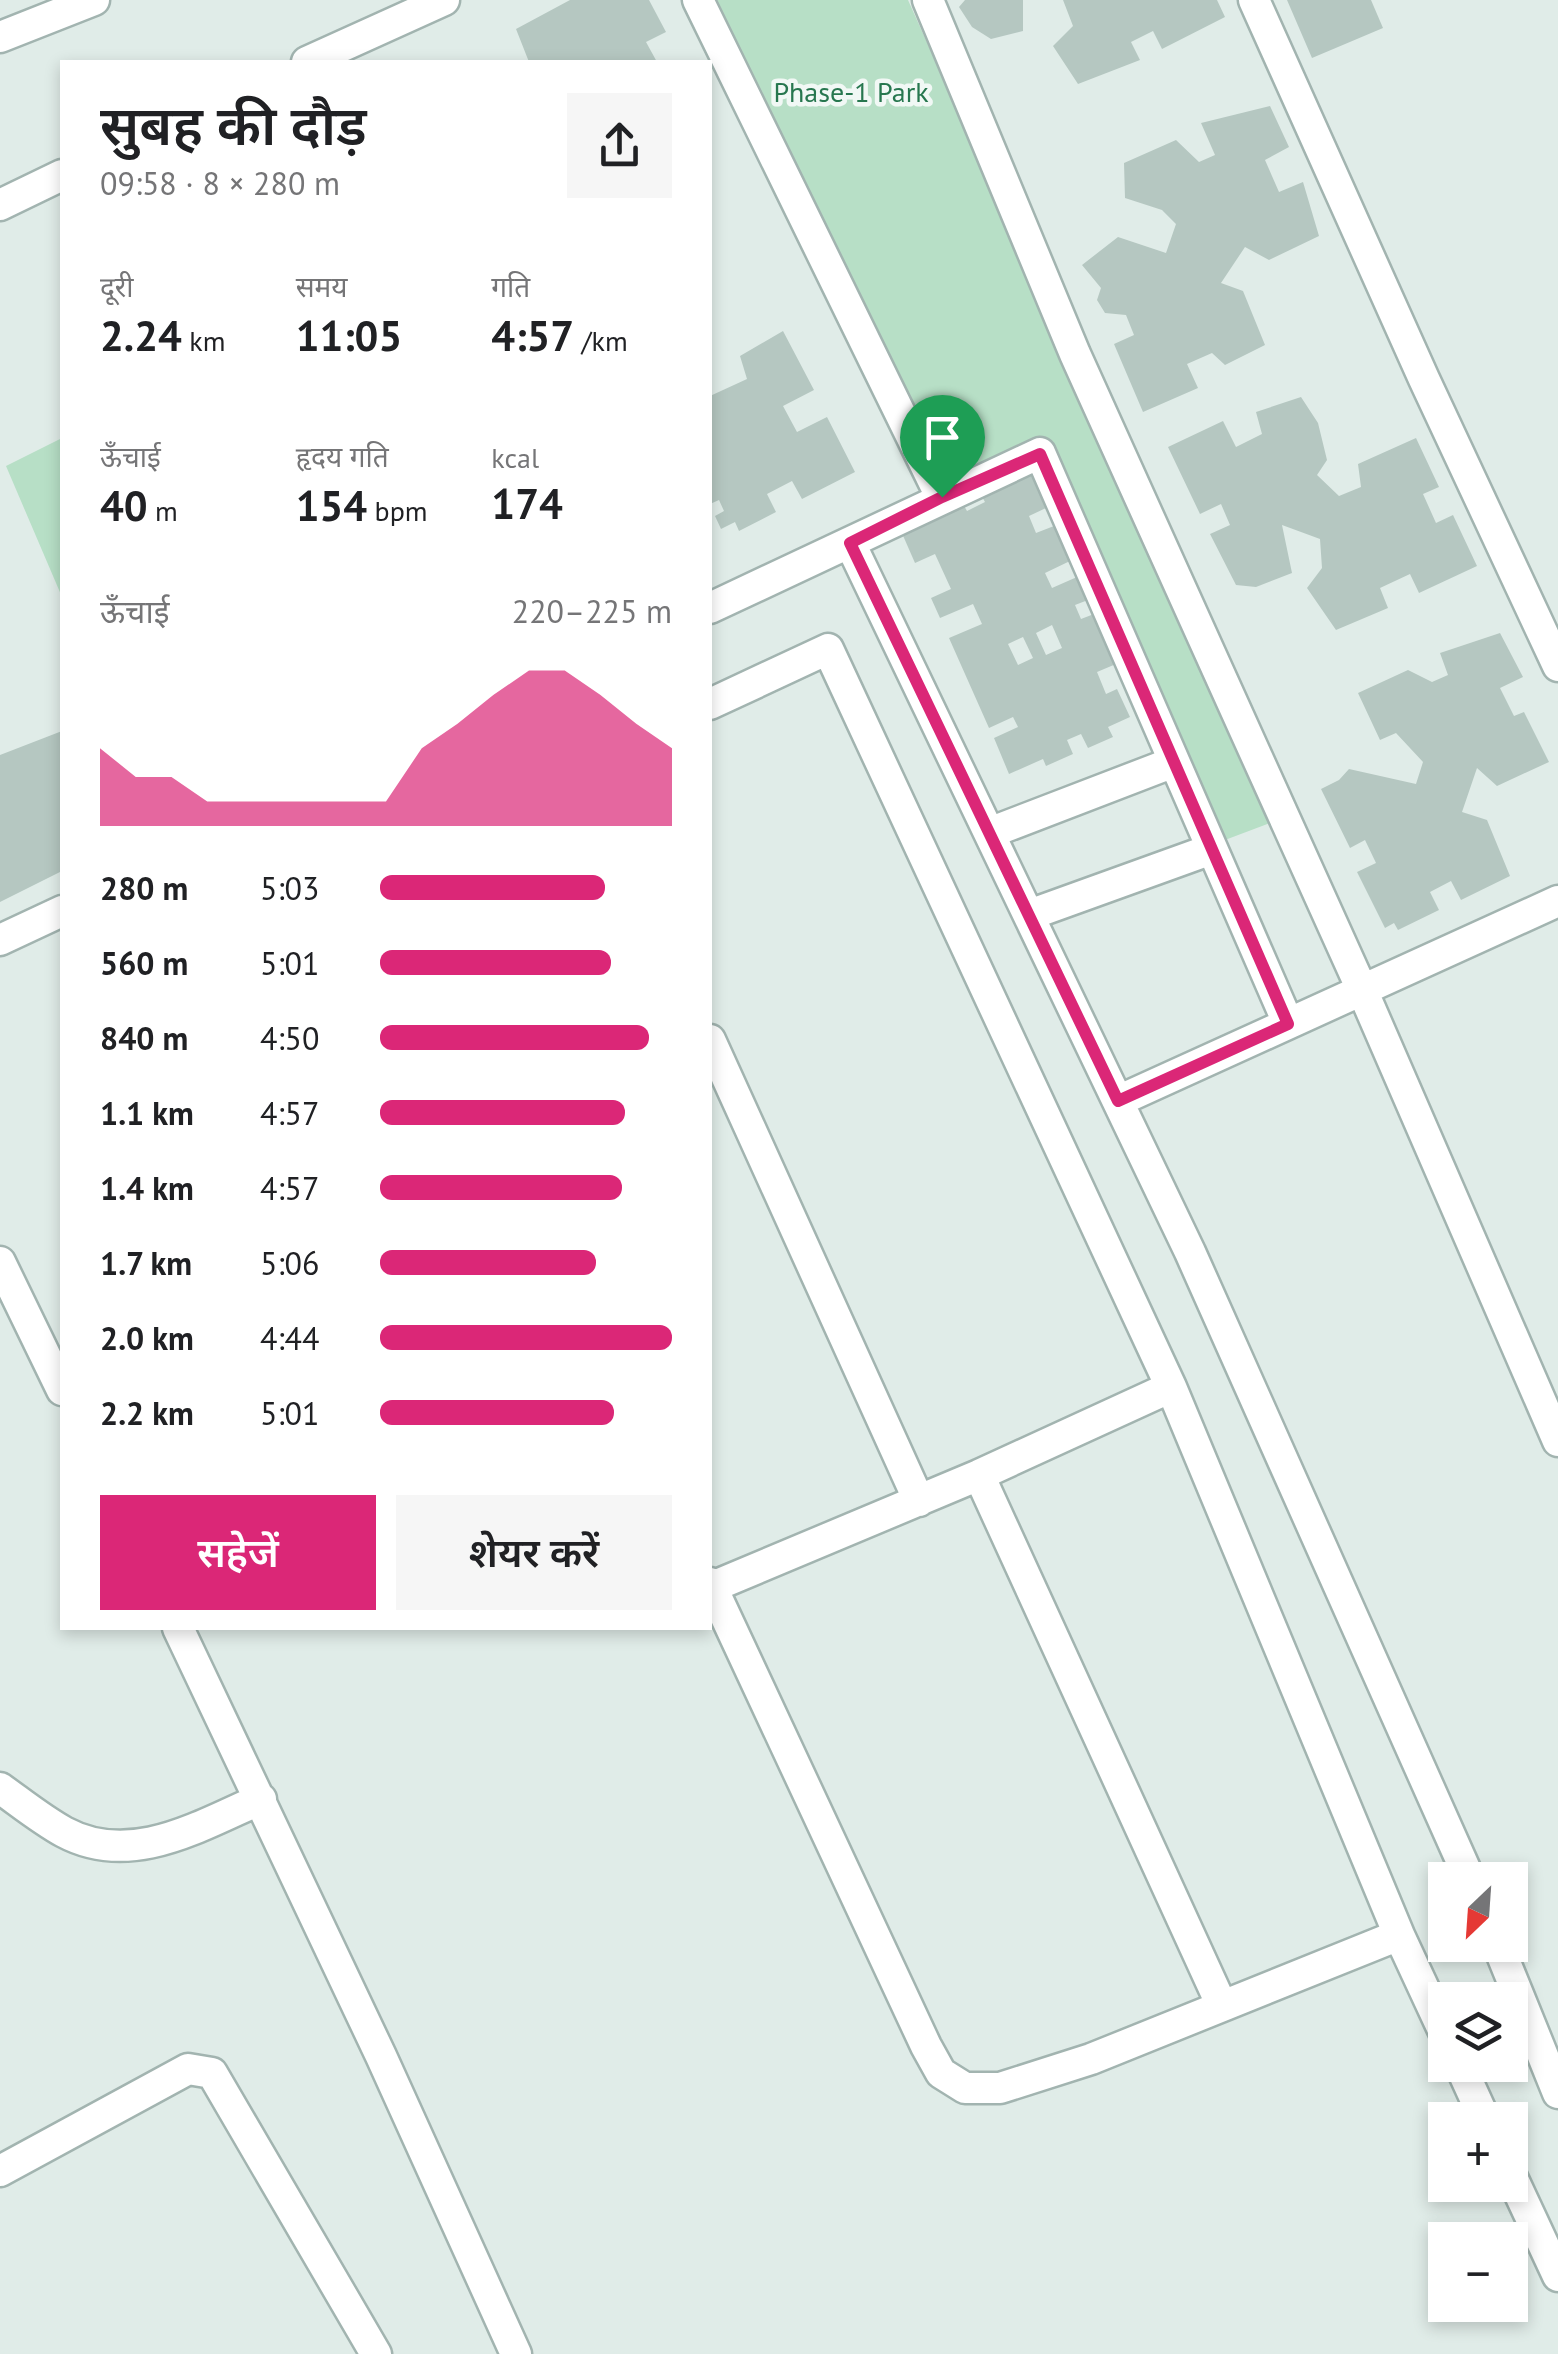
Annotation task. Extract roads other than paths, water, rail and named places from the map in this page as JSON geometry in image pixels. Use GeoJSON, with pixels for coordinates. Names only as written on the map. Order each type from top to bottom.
{"type":"FeatureCollection","features":[{"type":"Feature","properties":{"kind":"street"},"geometry":{"type":"LineString","coordinates":[[0,37],[94,0]]}},
{"type":"Feature","properties":{"kind":"street"},"geometry":{"type":"LineString","coordinates":[[311,60],[444,0]]}},
{"type":"Feature","properties":{"kind":"street"},"geometry":{"type":"LineString","coordinates":[[698,0],[942,497]]}},
{"type":"Feature","properties":{"kind":"street"},"geometry":{"type":"LineString","coordinates":[[928,0],[1075,354],[1363,992],[1558,1441]]}},
{"type":"Feature","properties":{"kind":"street"},"geometry":{"type":"LineString","coordinates":[[1254,0],[1558,666]]}},
{"type":"Feature","properties":{"kind":"street"},"geometry":{"type":"LineString","coordinates":[[0,205],[60,176]]}},
{"type":"Feature","properties":{"kind":"street"},"geometry":{"type":"LineString","coordinates":[[712,607],[1040,454],[1288,1024]]}},
{"type":"Feature","properties":{"kind":"street"},"geometry":{"type":"LineString","coordinates":[[850,543],[1190,1252],[1462,1862]]}},
{"type":"Feature","properties":{"kind":"street"},"geometry":{"type":"LineString","coordinates":[[712,703],[828,649],[1171,1386],[1428,1997]]}},
{"type":"Feature","properties":{"kind":"street"},"geometry":{"type":"LineString","coordinates":[[989,833],[1174,762]]}},
{"type":"Feature","properties":{"kind":"street"},"geometry":{"type":"LineString","coordinates":[[1029,914],[1212,849]]}},
{"type":"Feature","properties":{"kind":"street"},"geometry":{"type":"LineString","coordinates":[[1118,1101],[1558,901]]}},
{"type":"Feature","properties":{"kind":"street"},"geometry":{"type":"LineString","coordinates":[[0,940],[60,912]]}},
{"type":"Feature","properties":{"kind":"street"},"geometry":{"type":"LineString","coordinates":[[712,1044],[919,1501]]}},
{"type":"Feature","properties":{"kind":"street"},"geometry":{"type":"LineString","coordinates":[[0,1262],[60,1386]]}},
{"type":"Feature","properties":{"kind":"street"},"geometry":{"type":"LineString","coordinates":[[712,1585],[979,1476],[1171,1386]]}},
{"type":"Feature","properties":{"kind":"street"},"geometry":{"type":"LineString","coordinates":[[979,1476],[1222,2006]]}},
{"type":"Feature","properties":{"kind":"street"},"geometry":{"type":"LineString","coordinates":[[712,1587],[941,2074],[965,2088],[1000,2088],[1090,2059],[1399,1935]]}},
{"type":"Feature","properties":{"kind":"street"},"geometry":{"type":"LineString","coordinates":[[179,1630],[516,2354]]}},
{"type":"Feature","properties":{"kind":"street"},"geometry":{"type":"LineString","coordinates":[[0,1788],[66,1833],[104,1846],[138,1847],[261,1800]]}},
{"type":"Feature","properties":{"kind":"street"},"geometry":{"type":"LineString","coordinates":[[1505,1962],[1558,2093]]}},
{"type":"Feature","properties":{"kind":"street"},"geometry":{"type":"LineString","coordinates":[[0,2171],[188,2069],[212,2073],[376,2354]]}},
{"type":"Feature","properties":{"kind":"street"},"geometry":{"type":"LineString","coordinates":[[1524,2202],[1558,2276]]}},
{"type":"Feature","properties":{"kind":"park label","name":"Phase-1 Park"},"geometry":{"type":"Point","coordinates":[851,91]}}]}
